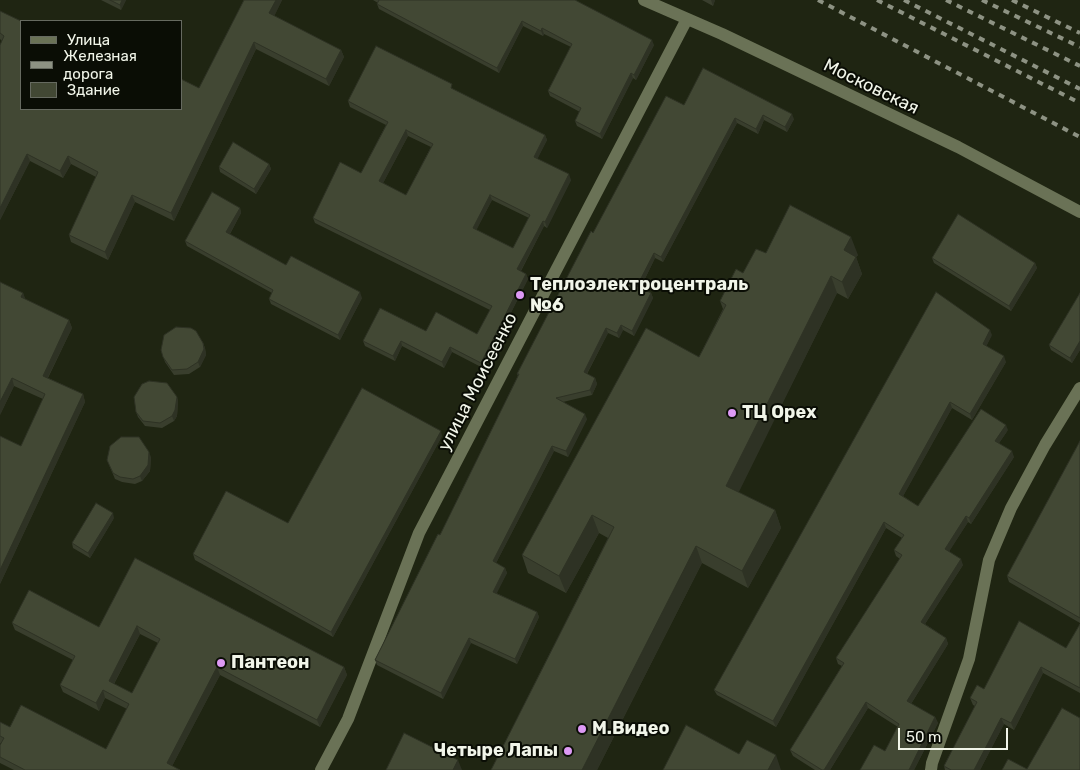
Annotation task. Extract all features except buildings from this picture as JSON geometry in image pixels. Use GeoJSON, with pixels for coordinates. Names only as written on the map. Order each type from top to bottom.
{"type":"FeatureCollection","features":[{"type":"Feature","properties":{"kind":"street","name":"Московская"},"geometry":{"type":"LineString","coordinates":[[644,0],[958,148],[1080,212]]}},
{"type":"Feature","properties":{"kind":"street","name":"улица Моисеенко"},"geometry":{"type":"LineString","coordinates":[[321,770],[348,719],[419,533],[687,19]]}},
{"type":"Feature","properties":{"kind":"street"},"geometry":{"type":"LineString","coordinates":[[931,770],[932,762],[969,659],[990,560],[1010,508],[1045,445],[1080,388]]}},
{"type":"Feature","properties":{"kind":"railway"},"geometry":{"type":"LineString","coordinates":[[818,0],[1080,137]]}},
{"type":"Feature","properties":{"kind":"railway"},"geometry":{"type":"LineString","coordinates":[[877,0],[1080,103]]}},
{"type":"Feature","properties":{"kind":"railway"},"geometry":{"type":"LineString","coordinates":[[904,0],[1080,89]]}},
{"type":"Feature","properties":{"kind":"railway"},"geometry":{"type":"LineString","coordinates":[[946,0],[1080,66]]}},
{"type":"Feature","properties":{"kind":"railway"},"geometry":{"type":"LineString","coordinates":[[982,0],[1080,47]]}},
{"type":"Feature","properties":{"kind":"railway"},"geometry":{"type":"LineString","coordinates":[[1012,0],[1080,33]]}},
{"type":"Feature","properties":{"kind":"place","name":"Теплоэлектроцентраль №6"},"geometry":{"type":"Point","coordinates":[520,295]}},
{"type":"Feature","properties":{"kind":"place","name":"ТЦ Орех"},"geometry":{"type":"Point","coordinates":[732,413]}},
{"type":"Feature","properties":{"kind":"place","name":"Пантеон"},"geometry":{"type":"Point","coordinates":[221,663]}},
{"type":"Feature","properties":{"kind":"place","name":"М.Видео"},"geometry":{"type":"Point","coordinates":[582,729]}},
{"type":"Feature","properties":{"kind":"place","name":"Четыре Лапы"},"geometry":{"type":"Point","coordinates":[568,751]}}]}
